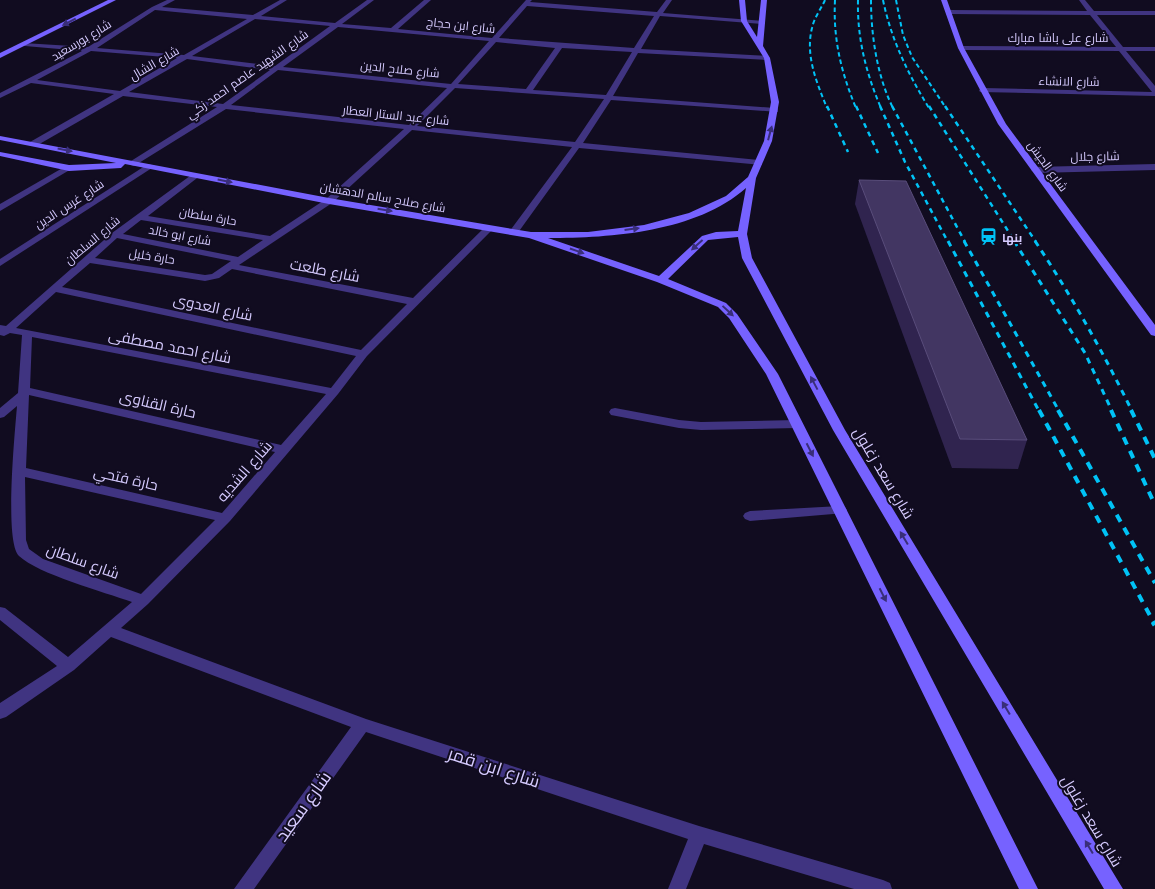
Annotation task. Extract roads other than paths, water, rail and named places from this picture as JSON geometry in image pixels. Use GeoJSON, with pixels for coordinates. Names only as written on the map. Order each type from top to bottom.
{"type":"FeatureCollection","features":[{"type":"Feature","properties":{"kind":"main road"},"geometry":{"type":"LineString","coordinates":[[0,56],[113,0]]}},
{"type":"Feature","properties":{"kind":"main road","name":"شارع سعد زغلول"},"geometry":{"type":"LineString","coordinates":[[742,0],[744,21],[766,58],[774,91],[772,125],[752,178],[742,234],[747,258],[839,430],[1114,889]]}},
{"type":"Feature","properties":{"kind":"main road"},"geometry":{"type":"LineString","coordinates":[[760,46],[764,0]]}},
{"type":"Feature","properties":{"kind":"main road","name":"شارع الجيش"},"geometry":{"type":"LineString","coordinates":[[944,0],[961,48],[1002,124],[1155,333]]}},
{"type":"Feature","properties":{"kind":"main road","name":"شارع صلاح سالم الدهشان"},"geometry":{"type":"LineString","coordinates":[[0,138],[329,201],[532,235],[588,235],[644,228],[692,215],[729,198],[752,178]]}},
{"type":"Feature","properties":{"kind":"main road"},"geometry":{"type":"LineString","coordinates":[[0,154],[69,168],[91,168],[134,163]]}},
{"type":"Feature","properties":{"kind":"main road"},"geometry":{"type":"LineString","coordinates":[[661,280],[705,238],[716,235],[742,234]]}},
{"type":"Feature","properties":{"kind":"main road"},"geometry":{"type":"LineString","coordinates":[[532,235],[661,280],[722,305],[728,310],[772,374],[1029,889]]}},
{"type":"Feature","properties":{"kind":"street","name":"شارع بورسعيد"},"geometry":{"type":"LineString","coordinates":[[0,96],[32,81],[90,49],[154,8],[172,0]]}},
{"type":"Feature","properties":{"kind":"street","name":"شارع الشال"},"geometry":{"type":"LineString","coordinates":[[33,144],[284,0]]}},
{"type":"Feature","properties":{"kind":"street","name":"شارع الشهيد عاصم احمد زكي"},"geometry":{"type":"LineString","coordinates":[[134,163],[223,107],[372,0]]}},
{"type":"Feature","properties":{"kind":"street"},"geometry":{"type":"LineString","coordinates":[[392,30],[428,0]]}},
{"type":"Feature","properties":{"kind":"street"},"geometry":{"type":"LineString","coordinates":[[583,9],[590,0]]}},
{"type":"Feature","properties":{"kind":"street"},"geometry":{"type":"LineString","coordinates":[[514,232],[578,145],[637,52],[657,15],[670,0]]}},
{"type":"Feature","properties":{"kind":"street"},"geometry":{"type":"LineString","coordinates":[[1082,0],[1155,92]]}},
{"type":"Feature","properties":{"kind":"street"},"geometry":{"type":"LineString","coordinates":[[230,266],[329,201],[410,128],[453,86],[528,2],[583,9],[762,22]]}},
{"type":"Feature","properties":{"kind":"street","name":"شارع ابن حجاج"},"geometry":{"type":"LineString","coordinates":[[154,8],[560,46],[637,52],[766,58]]}},
{"type":"Feature","properties":{"kind":"street"},"geometry":{"type":"LineString","coordinates":[[949,12],[1155,13]]}},
{"type":"Feature","properties":{"kind":"street","name":"شارع صلاح الدين"},"geometry":{"type":"LineString","coordinates":[[25,44],[187,57],[453,86],[529,90],[774,110]]}},
{"type":"Feature","properties":{"kind":"street"},"geometry":{"type":"LineString","coordinates":[[529,90],[560,46]]}},
{"type":"Feature","properties":{"kind":"street","name":"شارع على باشا مبارك"},"geometry":{"type":"LineString","coordinates":[[961,48],[1155,49]]}},
{"type":"Feature","properties":{"kind":"street","name":"شارع عبد الستار العطار"},"geometry":{"type":"LineString","coordinates":[[32,81],[223,107],[759,163]]}},
{"type":"Feature","properties":{"kind":"street","name":"شارع الانشاء"},"geometry":{"type":"LineString","coordinates":[[983,90],[1155,92]]}},
{"type":"Feature","properties":{"kind":"street","name":"شارع غرس الدين"},"geometry":{"type":"LineString","coordinates":[[0,263],[151,166]]}},
{"type":"Feature","properties":{"kind":"street","name":"شارع جلال"},"geometry":{"type":"LineString","coordinates":[[1035,170],[1155,167]]}},
{"type":"Feature","properties":{"kind":"street"},"geometry":{"type":"LineString","coordinates":[[0,208],[69,168]]}},
{"type":"Feature","properties":{"kind":"street","name":"شارع السلطان"},"geometry":{"type":"LineString","coordinates":[[3,332],[56,289],[86,259],[115,235],[198,175]]}},
{"type":"Feature","properties":{"kind":"street","name":"حارة سلطان"},"geometry":{"type":"LineString","coordinates":[[140,217],[271,239]]}},
{"type":"Feature","properties":{"kind":"street","name":"شارع الشديه"},"geometry":{"type":"LineString","coordinates":[[0,712],[68,666],[143,600],[225,518],[334,392],[363,354],[489,228]]}},
{"type":"Feature","properties":{"kind":"street","name":"شارع ابو خالد"},"geometry":{"type":"LineString","coordinates":[[115,235],[240,260]]}},
{"type":"Feature","properties":{"kind":"street","name":"حارة خليل"},"geometry":{"type":"LineString","coordinates":[[86,259],[205,278],[215,276],[230,266]]}},
{"type":"Feature","properties":{"kind":"street","name":"شارع طلعت"},"geometry":{"type":"LineString","coordinates":[[230,266],[415,302]]}},
{"type":"Feature","properties":{"kind":"street","name":"شارع العدوى"},"geometry":{"type":"LineString","coordinates":[[56,289],[363,354]]}},
{"type":"Feature","properties":{"kind":"street","name":"شارع احمد مصطفى"},"geometry":{"type":"LineString","coordinates":[[3,332],[27,334],[334,392]]}},
{"type":"Feature","properties":{"kind":"street","name":"شارع سلطان"},"geometry":{"type":"LineString","coordinates":[[27,334],[20,470],[19,540],[23,552],[28,558],[38,564],[143,600]]}},
{"type":"Feature","properties":{"kind":"street"},"geometry":{"type":"LineString","coordinates":[[0,414],[24,393]]}},
{"type":"Feature","properties":{"kind":"street","name":"حارة القناوى"},"geometry":{"type":"LineString","coordinates":[[24,393],[284,450]]}},
{"type":"Feature","properties":{"kind":"street"},"geometry":{"type":"LineString","coordinates":[[615,412],[679,424],[701,426],[797,424]]}},
{"type":"Feature","properties":{"kind":"street","name":"حارة فتحي"},"geometry":{"type":"LineString","coordinates":[[20,470],[225,518]]}},
{"type":"Feature","properties":{"kind":"street"},"geometry":{"type":"LineString","coordinates":[[750,516],[840,510]]}},
{"type":"Feature","properties":{"kind":"street"},"geometry":{"type":"LineString","coordinates":[[0,612],[68,666]]}},
{"type":"Feature","properties":{"kind":"street","name":"شارع ابن قمر"},"geometry":{"type":"LineString","coordinates":[[110,630],[362,724],[699,834],[883,889]]}},
{"type":"Feature","properties":{"kind":"street","name":"شارع سعيد"},"geometry":{"type":"LineString","coordinates":[[243,889],[362,724]]}},
{"type":"Feature","properties":{"kind":"street"},"geometry":{"type":"LineString","coordinates":[[677,889],[699,834]]}},
{"type":"Feature","properties":{"kind":"railway"},"geometry":{"type":"LineString","coordinates":[[825,0],[813,24],[810,49],[813,69],[827,108]]}},
{"type":"Feature","properties":{"kind":"railway"},"geometry":{"type":"LineString","coordinates":[[835,0],[835,28],[839,55],[856,108]]}},
{"type":"Feature","properties":{"kind":"railway"},"geometry":{"type":"LineString","coordinates":[[858,0],[861,42],[871,82],[881,108]]}},
{"type":"Feature","properties":{"kind":"railway"},"geometry":{"type":"LineString","coordinates":[[871,0],[876,55],[887,96],[892,106]]}},
{"type":"Feature","properties":{"kind":"railway"},"geometry":{"type":"LineString","coordinates":[[883,0],[901,56],[929,108]]}},
{"type":"Feature","properties":{"kind":"railway"},"geometry":{"type":"LineString","coordinates":[[896,0],[903,35],[912,57],[946,108]]}},
{"type":"Feature","properties":{"kind":"railway"},"geometry":{"type":"LineString","coordinates":[[827,106],[848,152]]}},
{"type":"Feature","properties":{"kind":"railway"},"geometry":{"type":"LineString","coordinates":[[856,106],[878,153]]}},
{"type":"Feature","properties":{"kind":"railway"},"geometry":{"type":"LineString","coordinates":[[880,106],[905,162],[948,242]]}},
{"type":"Feature","properties":{"kind":"railway"},"geometry":{"type":"LineString","coordinates":[[892,106],[965,242]]}},
{"type":"Feature","properties":{"kind":"railway"},"geometry":{"type":"LineString","coordinates":[[929,106],[1015,242]]}},
{"type":"Feature","properties":{"kind":"railway"},"geometry":{"type":"LineString","coordinates":[[945,106],[1036,242]]}},
{"type":"Feature","properties":{"kind":"railway"},"geometry":{"type":"LineString","coordinates":[[948,241],[1039,411]]}},
{"type":"Feature","properties":{"kind":"railway"},"geometry":{"type":"LineString","coordinates":[[964,241],[1059,411]]}},
{"type":"Feature","properties":{"kind":"railway"},"geometry":{"type":"LineString","coordinates":[[1014,241],[1085,353],[1112,411]]}},
{"type":"Feature","properties":{"kind":"railway"},"geometry":{"type":"LineString","coordinates":[[1035,241],[1086,324],[1132,411]]}},
{"type":"Feature","properties":{"kind":"railway"},"geometry":{"type":"LineString","coordinates":[[1039,410],[1154,623]]}},
{"type":"Feature","properties":{"kind":"railway"},"geometry":{"type":"LineString","coordinates":[[1058,410],[1155,583]]}},
{"type":"Feature","properties":{"kind":"railway"},"geometry":{"type":"LineString","coordinates":[[1111,410],[1155,505]]}},
{"type":"Feature","properties":{"kind":"railway"},"geometry":{"type":"LineString","coordinates":[[1131,410],[1155,459]]}},
{"type":"Feature","properties":{"kind":"place","name":"بنها"},"geometry":{"type":"Point","coordinates":[988,237]}}]}
